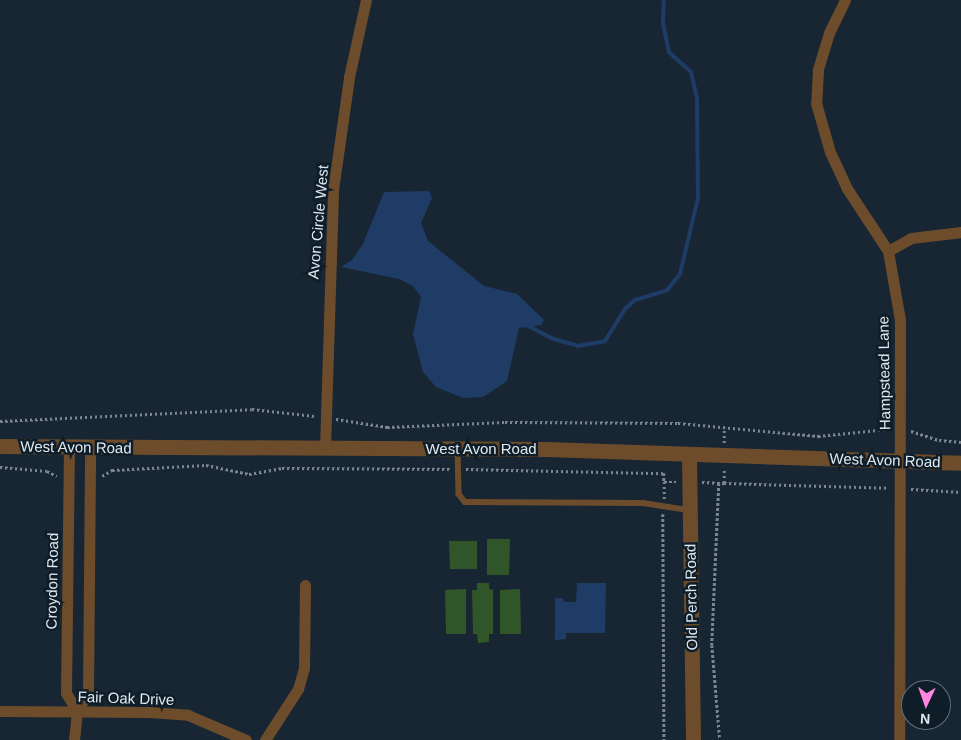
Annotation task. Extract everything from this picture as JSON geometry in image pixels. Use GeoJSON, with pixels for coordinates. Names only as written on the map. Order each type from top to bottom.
{"type":"FeatureCollection","features":[{"type":"Feature","properties":{"kind":"street","name":"Avon Circle West"},"geometry":{"type":"LineString","coordinates":[[325,448],[333,190],[349,77],[366,0]]}},
{"type":"Feature","properties":{"kind":"street","name":"Hampstead Lane"},"geometry":{"type":"LineString","coordinates":[[845,0],[828,33],[818,70],[816,103],[830,152],[846,187],[888,250],[900,320],[899,740]]}},
{"type":"Feature","properties":{"kind":"street"},"geometry":{"type":"LineString","coordinates":[[888,250],[911,238],[961,232]]}},
{"type":"Feature","properties":{"kind":"street","name":"West Avon Road"},"geometry":{"type":"LineString","coordinates":[[0,446],[90,448],[458,448],[961,463]]}},
{"type":"Feature","properties":{"kind":"street","name":"Croydon Road"},"geometry":{"type":"LineString","coordinates":[[69,447],[66,694],[77,711]]}},
{"type":"Feature","properties":{"kind":"street"},"geometry":{"type":"LineString","coordinates":[[74,740],[77,711],[88,692],[90,448]]}},
{"type":"Feature","properties":{"kind":"street","name":"Old Perch Road"},"geometry":{"type":"LineString","coordinates":[[689,454],[693,740]]}},
{"type":"Feature","properties":{"kind":"street"},"geometry":{"type":"LineString","coordinates":[[265,740],[298,690],[304,668],[305,585]]}},
{"type":"Feature","properties":{"kind":"street","name":"Fair Oak Drive"},"geometry":{"type":"LineString","coordinates":[[0,711],[77,711],[188,715],[246,740]]}},
{"type":"Feature","properties":{"kind":"lane"},"geometry":{"type":"LineString","coordinates":[[458,448],[459,494],[465,502],[664,506],[690,510]]}},
{"type":"Feature","properties":{"kind":"path"},"geometry":{"type":"LineString","coordinates":[[0,421],[252,409],[387,427],[504,422],[678,423],[818,436],[879,428],[900,430],[961,442]]}},
{"type":"Feature","properties":{"kind":"path"},"geometry":{"type":"LineString","coordinates":[[724,427],[724,440]]}},
{"type":"Feature","properties":{"kind":"path"},"geometry":{"type":"LineString","coordinates":[[99,477],[112,470],[206,465],[249,474],[282,468],[664,473],[664,740]]}},
{"type":"Feature","properties":{"kind":"path"},"geometry":{"type":"LineString","coordinates":[[0,467],[47,471],[58,477]]}},
{"type":"Feature","properties":{"kind":"path"},"geometry":{"type":"LineString","coordinates":[[724,467],[724,483]]}},
{"type":"Feature","properties":{"kind":"path"},"geometry":{"type":"LineString","coordinates":[[664,482],[678,482]]}},
{"type":"Feature","properties":{"kind":"path"},"geometry":{"type":"LineString","coordinates":[[705,482],[892,489]]}},
{"type":"Feature","properties":{"kind":"path"},"geometry":{"type":"LineString","coordinates":[[719,483],[712,646],[720,740]]}},
{"type":"Feature","properties":{"kind":"path"},"geometry":{"type":"LineString","coordinates":[[918,490],[961,492]]}},
{"type":"Feature","properties":{"kind":"green space"},"geometry":{"type":"Polygon","coordinates":[[[487,539],[510,539],[509,575],[487,575],[487,539]]]}},
{"type":"Feature","properties":{"kind":"green space"},"geometry":{"type":"Polygon","coordinates":[[[449,541],[477,541],[477,569],[450,569],[449,541]]]}},
{"type":"Feature","properties":{"kind":"green space"},"geometry":{"type":"Polygon","coordinates":[[[477,583],[489,583],[489,589],[493,590],[493,634],[489,634],[489,642],[478,643],[477,634],[473,634],[472,590],[477,590],[477,583]]]}},
{"type":"Feature","properties":{"kind":"green space"},"geometry":{"type":"Polygon","coordinates":[[[466,589],[466,634],[446,634],[445,590],[466,589]]]}},
{"type":"Feature","properties":{"kind":"green space"},"geometry":{"type":"Polygon","coordinates":[[[520,589],[521,634],[500,634],[500,590],[520,589]]]}},
{"type":"Feature","properties":{"kind":"water"},"geometry":{"type":"Polygon","coordinates":[[[429,191],[432,198],[421,223],[428,241],[484,286],[517,294],[544,320],[541,325],[519,328],[507,381],[483,397],[463,398],[436,387],[423,372],[413,334],[421,297],[413,286],[399,279],[341,267],[352,260],[363,244],[384,192],[429,191]]]}},
{"type":"Feature","properties":{"kind":"water"},"geometry":{"type":"Polygon","coordinates":[[[577,583],[606,583],[605,633],[566,633],[566,639],[555,640],[555,598],[563,598],[564,602],[576,602],[577,583]]]}},
{"type":"Feature","properties":{"kind":"waterway"},"geometry":{"type":"LineString","coordinates":[[528,326],[554,339],[578,346],[605,341],[626,308],[635,300],[667,290],[680,274],[698,198],[697,98],[691,72],[669,52],[663,23],[664,0]]}}]}
